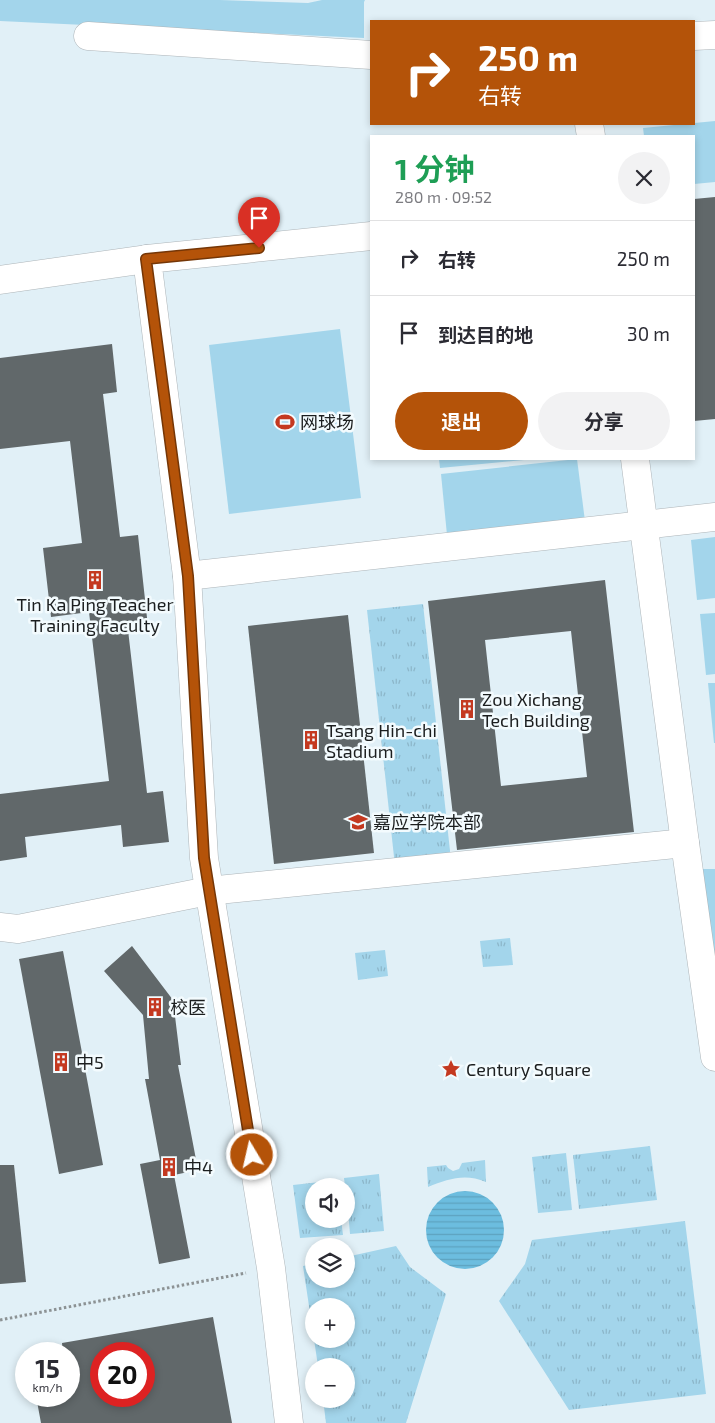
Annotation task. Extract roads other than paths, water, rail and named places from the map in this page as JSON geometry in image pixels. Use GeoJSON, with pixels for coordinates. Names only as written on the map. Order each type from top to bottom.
{"type":"FeatureCollection","features":[{"type":"Feature","properties":{"kind":"lane"},"geometry":{"type":"LineString","coordinates":[[695,36],[715,35]]}},
{"type":"Feature","properties":{"kind":"lane"},"geometry":{"type":"LineString","coordinates":[[88,36],[370,55]]}},
{"type":"Feature","properties":{"kind":"lane"},"geometry":{"type":"LineString","coordinates":[[0,280],[146,259],[370,236]]}},
{"type":"Feature","properties":{"kind":"lane"},"geometry":{"type":"LineString","coordinates":[[146,259],[188,576],[204,858],[208,891],[271,1268],[289,1423]]}},
{"type":"Feature","properties":{"kind":"lane"},"geometry":{"type":"LineString","coordinates":[[635,460],[715,1057]]}},
{"type":"Feature","properties":{"kind":"lane"},"geometry":{"type":"LineString","coordinates":[[188,576],[715,517]]}},
{"type":"Feature","properties":{"kind":"lane"},"geometry":{"type":"LineString","coordinates":[[0,927],[18,928],[208,891],[685,842]]}},
{"type":"Feature","properties":{"kind":"place","name":"网球场"},"geometry":{"type":"Point","coordinates":[285,422]}},
{"type":"Feature","properties":{"kind":"place","name":"Tin Ka Ping Teacher Training Faculty"},"geometry":{"type":"Point","coordinates":[95,580]}},
{"type":"Feature","properties":{"kind":"place","name":"Zou Xichang Tech Building"},"geometry":{"type":"Point","coordinates":[467,709]}},
{"type":"Feature","properties":{"kind":"place","name":"Tsang Hin-chi Stadium"},"geometry":{"type":"Point","coordinates":[311,740]}},
{"type":"Feature","properties":{"kind":"place","name":"嘉应学院本部"},"geometry":{"type":"Point","coordinates":[358,822]}},
{"type":"Feature","properties":{"kind":"place","name":"校医"},"geometry":{"type":"Point","coordinates":[155,1007]}},
{"type":"Feature","properties":{"kind":"place","name":"中5"},"geometry":{"type":"Point","coordinates":[61,1062]}},
{"type":"Feature","properties":{"kind":"place","name":"Century Square"},"geometry":{"type":"Point","coordinates":[451,1069]}},
{"type":"Feature","properties":{"kind":"place","name":"中4"},"geometry":{"type":"Point","coordinates":[169,1167]}}]}
